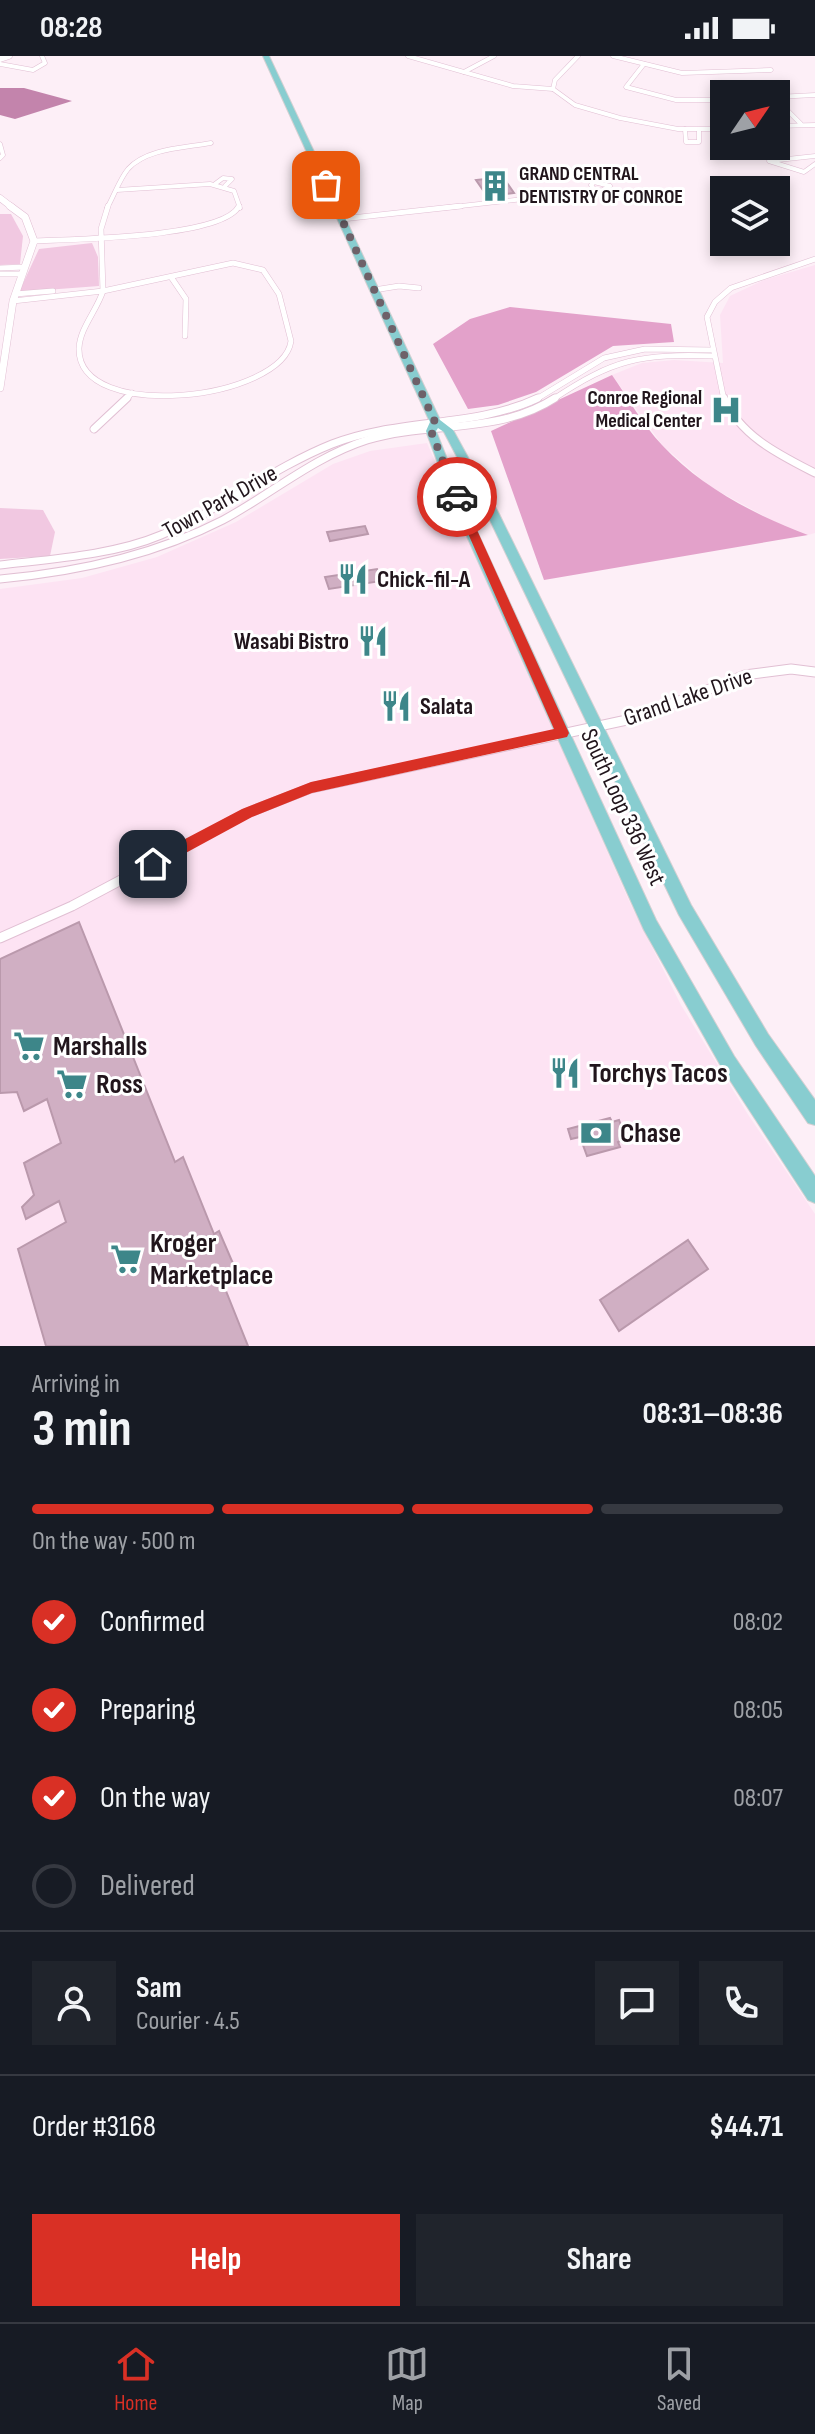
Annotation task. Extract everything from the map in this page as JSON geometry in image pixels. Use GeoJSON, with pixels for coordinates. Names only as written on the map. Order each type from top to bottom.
{"type":"FeatureCollection","features":[{"type":"Feature","properties":{"kind":"main road","name":"South Loop 336 West"},"geometry":{"type":"LineString","coordinates":[[266,56],[438,428],[596,726],[685,910],[762,1040],[815,1116]]}},
{"type":"Feature","properties":{"kind":"main road","name":"South Loop 336 West"},"geometry":{"type":"LineString","coordinates":[[438,428],[462,512],[650,925],[728,1062],[815,1193]]}},
{"type":"Feature","properties":{"kind":"street"},"geometry":{"type":"LineString","coordinates":[[0,62],[9,56]]}},
{"type":"Feature","properties":{"kind":"street"},"geometry":{"type":"LineString","coordinates":[[0,62],[33,70],[45,63],[42,56]]}},
{"type":"Feature","properties":{"kind":"street"},"geometry":{"type":"LineString","coordinates":[[408,56],[513,86],[553,89],[562,98],[584,108],[646,124],[710,130]]}},
{"type":"Feature","properties":{"kind":"street"},"geometry":{"type":"LineString","coordinates":[[464,72],[494,56]]}},
{"type":"Feature","properties":{"kind":"street"},"geometry":{"type":"LineString","coordinates":[[553,89],[555,80],[578,56]]}},
{"type":"Feature","properties":{"kind":"street"},"geometry":{"type":"LineString","coordinates":[[613,56],[691,74],[771,70]]}},
{"type":"Feature","properties":{"kind":"street"},"geometry":{"type":"LineString","coordinates":[[644,64],[626,87],[676,100],[710,100]]}},
{"type":"Feature","properties":{"kind":"street"},"geometry":{"type":"LineString","coordinates":[[790,97],[815,95]]}},
{"type":"Feature","properties":{"kind":"street"},"geometry":{"type":"LineString","coordinates":[[790,113],[801,124]]}},
{"type":"Feature","properties":{"kind":"street"},"geometry":{"type":"LineString","coordinates":[[790,125],[815,125]]}},
{"type":"Feature","properties":{"kind":"street"},"geometry":{"type":"LineString","coordinates":[[685,129],[686,142],[694,144],[699,142],[699,130]]}},
{"type":"Feature","properties":{"kind":"street"},"geometry":{"type":"LineString","coordinates":[[14,298],[104,289],[229,263],[254,266],[268,273],[289,334],[289,350],[268,370],[222,389],[176,396],[132,393],[93,374],[79,356],[79,340],[104,289],[102,220],[128,170],[143,159],[211,143]]}},
{"type":"Feature","properties":{"kind":"street"},"geometry":{"type":"LineString","coordinates":[[0,144],[0,158]]}},
{"type":"Feature","properties":{"kind":"street"},"geometry":{"type":"LineString","coordinates":[[815,156],[769,161],[815,176]]}},
{"type":"Feature","properties":{"kind":"street"},"geometry":{"type":"LineString","coordinates":[[804,172],[815,164]]}},
{"type":"Feature","properties":{"kind":"street"},"geometry":{"type":"LineString","coordinates":[[214,185],[226,178],[233,180],[225,186]]}},
{"type":"Feature","properties":{"kind":"street"},"geometry":{"type":"LineString","coordinates":[[34,244],[226,220],[240,208],[234,191],[225,186],[117,190]]}},
{"type":"Feature","properties":{"kind":"street"},"geometry":{"type":"LineString","coordinates":[[342,219],[594,189]]}},
{"type":"Feature","properties":{"kind":"street"},"geometry":{"type":"LineString","coordinates":[[0,198],[25,217],[34,244],[14,298],[0,388]]}},
{"type":"Feature","properties":{"kind":"street"},"geometry":{"type":"LineString","coordinates":[[815,259],[741,283],[721,295],[707,317],[722,394],[737,421],[764,446],[815,473]]}},
{"type":"Feature","properties":{"kind":"street"},"geometry":{"type":"LineString","coordinates":[[0,271],[24,270]]}},
{"type":"Feature","properties":{"kind":"street"},"geometry":{"type":"LineString","coordinates":[[171,277],[186,299],[185,336]]}},
{"type":"Feature","properties":{"kind":"street"},"geometry":{"type":"LineString","coordinates":[[374,290],[399,286],[419,288]]}},
{"type":"Feature","properties":{"kind":"street"},"geometry":{"type":"LineString","coordinates":[[438,428],[501,412],[540,396],[581,369],[616,354],[657,348],[713,353]]}},
{"type":"Feature","properties":{"kind":"street"},"geometry":{"type":"LineString","coordinates":[[438,428],[513,417],[550,402],[592,373],[622,361],[661,355],[713,353]]}},
{"type":"Feature","properties":{"kind":"street"},"geometry":{"type":"LineString","coordinates":[[94,429],[132,393]]}},
{"type":"Feature","properties":{"kind":"street"},"geometry":{"type":"LineString","coordinates":[[540,396],[550,402]]}},
{"type":"Feature","properties":{"kind":"street","name":"Town Park Drive"},"geometry":{"type":"LineString","coordinates":[[0,565],[72,557],[143,541],[216,508],[276,471],[332,444],[365,434],[438,428]]}},
{"type":"Feature","properties":{"kind":"street","name":"Town Park Drive"},"geometry":{"type":"LineString","coordinates":[[0,579],[91,567],[172,544],[224,519],[294,475],[349,447],[438,428]]}},
{"type":"Feature","properties":{"kind":"street","name":"Grand Lake Drive"},"geometry":{"type":"LineString","coordinates":[[0,938],[72,906],[247,813],[311,788],[656,712],[748,672],[774,669],[815,672]]}},
{"type":"Feature","properties":{"kind":"shaded area"},"geometry":{"type":"Polygon","coordinates":[[[0,88],[24,88],[72,101],[15,119],[0,115],[0,88]]]}},
{"type":"Feature","properties":{"kind":"shaded area"},"geometry":{"type":"Polygon","coordinates":[[[0,214],[11,214],[23,236],[20,264],[0,265],[0,214]]]}},
{"type":"Feature","properties":{"kind":"shaded area"},"geometry":{"type":"Polygon","coordinates":[[[92,243],[98,257],[99,286],[19,292],[39,249],[92,243]]]}},
{"type":"Feature","properties":{"kind":"shaded area","name":"Conroe Regional Medical Center"},"geometry":{"type":"Polygon","coordinates":[[[815,265],[815,533],[808,535],[775,522],[709,486],[662,445],[612,375],[642,363],[674,360],[723,363],[720,315],[730,296],[764,280],[815,265]]]}},
{"type":"Feature","properties":{"kind":"shaded area"},"geometry":{"type":"Polygon","coordinates":[[[510,307],[671,324],[674,342],[613,346],[536,392],[498,405],[468,409],[433,344],[470,319],[510,307]]]}},
{"type":"Feature","properties":{"kind":"shaded area"},"geometry":{"type":"Polygon","coordinates":[[[612,375],[655,437],[694,474],[749,509],[808,535],[544,580],[491,431],[612,375]]]}},
{"type":"Feature","properties":{"kind":"shaded area"},"geometry":{"type":"Polygon","coordinates":[[[427,443],[630,903],[681,1005],[747,1113],[815,1214],[815,1346],[0,1346],[0,589],[82,578],[157,557],[236,522],[333,464],[370,451],[427,443]]]}},
{"type":"Feature","properties":{"kind":"shaded area"},"geometry":{"type":"Polygon","coordinates":[[[0,508],[43,510],[55,532],[50,556],[0,559],[0,508]]]}},
{"type":"Feature","properties":{"kind":"building","name":"GRAND CENTRAL DENTISTRY OF CONROE"},"geometry":{"type":"Polygon","coordinates":[[[503,177],[514,193],[487,196],[476,180],[503,177]]]}},
{"type":"Feature","properties":{"kind":"building"},"geometry":{"type":"Polygon","coordinates":[[[365,526],[368,534],[330,541],[327,532],[365,526]]]}},
{"type":"Feature","properties":{"kind":"building","name":"Chick-fil-A"},"geometry":{"type":"Polygon","coordinates":[[[377,569],[381,581],[329,589],[325,577],[377,569]]]}},
{"type":"Feature","properties":{"kind":"building"},"geometry":{"type":"Polygon","coordinates":[[[79,922],[175,1162],[183,1157],[214,1234],[219,1231],[235,1268],[220,1276],[248,1346],[46,1346],[18,1249],[66,1222],[59,1201],[26,1219],[22,1207],[34,1195],[24,1163],[61,1143],[47,1099],[24,1111],[17,1092],[0,1093],[0,959],[79,922]]]}},
{"type":"Feature","properties":{"kind":"building","name":"Chase"},"geometry":{"type":"Polygon","coordinates":[[[610,1118],[612,1122],[619,1120],[626,1139],[618,1142],[620,1147],[587,1156],[580,1137],[571,1139],[568,1129],[610,1118]]]}},
{"type":"Feature","properties":{"kind":"building"},"geometry":{"type":"Polygon","coordinates":[[[688,1240],[708,1269],[619,1331],[600,1300],[688,1240]]]}},
{"type":"Feature","properties":{"kind":"way so far"},"geometry":{"type":"LineString","coordinates":[[326,185],[435,422],[431,431],[457,497]]}},
{"type":"Feature","properties":{"kind":"place","name":"GRAND CENTRAL DENTISTRY OF CONROE"},"geometry":{"type":"Point","coordinates":[495,186]}},
{"type":"Feature","properties":{"kind":"place","name":"Conroe Regional Medical Center"},"geometry":{"type":"Point","coordinates":[726,410]}},
{"type":"Feature","properties":{"kind":"place","name":"Chick-fil-A"},"geometry":{"type":"Point","coordinates":[353,579]}},
{"type":"Feature","properties":{"kind":"place","name":"Wasabi Bistro"},"geometry":{"type":"Point","coordinates":[373,641]}},
{"type":"Feature","properties":{"kind":"place","name":"Salata"},"geometry":{"type":"Point","coordinates":[396,706]}},
{"type":"Feature","properties":{"kind":"place","name":"Marshalls"},"geometry":{"type":"Point","coordinates":[29,1046]}},
{"type":"Feature","properties":{"kind":"place","name":"Torchys Tacos"},"geometry":{"type":"Point","coordinates":[565,1073]}},
{"type":"Feature","properties":{"kind":"place","name":"Ross"},"geometry":{"type":"Point","coordinates":[72,1084]}},
{"type":"Feature","properties":{"kind":"place","name":"Chase"},"geometry":{"type":"Point","coordinates":[596,1133]}},
{"type":"Feature","properties":{"kind":"place","name":"Kroger Marketplace"},"geometry":{"type":"Point","coordinates":[126,1259]}},
{"type":"Feature","properties":{"kind":"route"},"geometry":{"type":"LineString","coordinates":[[153,864],[247,813],[311,788],[562,733],[457,497]]}}]}
